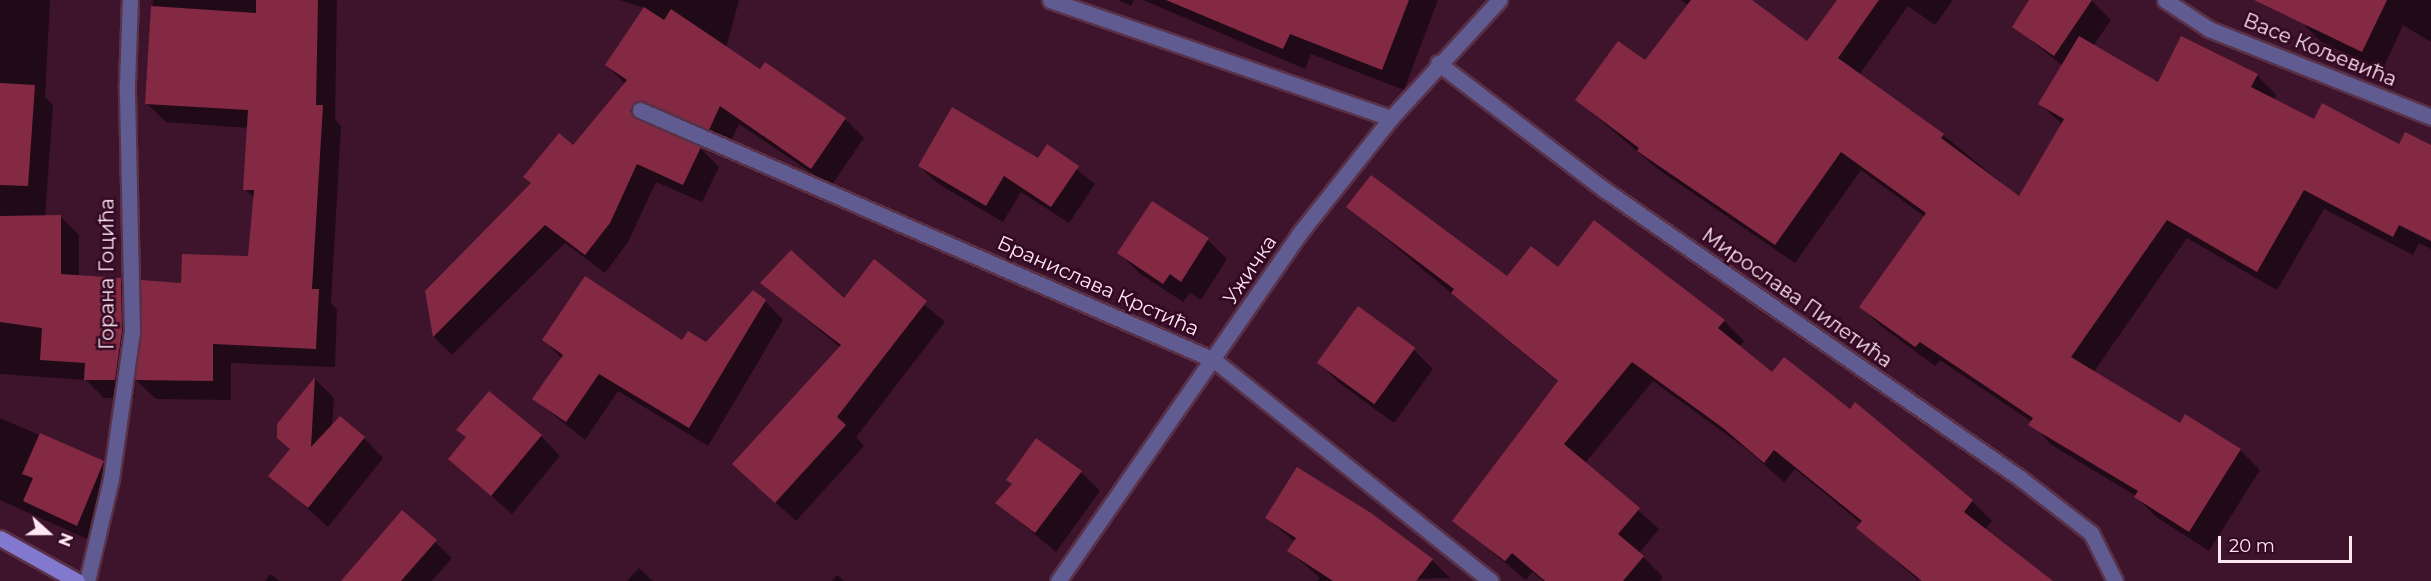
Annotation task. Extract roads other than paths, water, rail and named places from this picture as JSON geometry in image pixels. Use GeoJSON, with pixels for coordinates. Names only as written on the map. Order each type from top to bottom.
{"type":"FeatureCollection","features":[{"type":"Feature","properties":{"kind":"street","name":"Горана Гоцића"},"geometry":{"type":"LineString","coordinates":[[87,581],[111,479],[132,333],[127,84],[130,0]]}},
{"type":"Feature","properties":{"kind":"street"},"geometry":{"type":"LineString","coordinates":[[1050,0],[1391,118]]}},
{"type":"Feature","properties":{"kind":"street","name":"Ужичка"},"geometry":{"type":"LineString","coordinates":[[1058,581],[1214,360],[1299,234],[1438,63],[1499,0]]}},
{"type":"Feature","properties":{"kind":"street","name":"Васе Кољевића"},"geometry":{"type":"LineString","coordinates":[[2165,0],[2209,29],[2431,117]]}},
{"type":"Feature","properties":{"kind":"street","name":"Мирослава Пилетића"},"geometry":{"type":"LineString","coordinates":[[1438,63],[1605,190],[2020,478],[2091,533],[2115,581]]}},
{"type":"Feature","properties":{"kind":"street","name":"Бранислава Крстића"},"geometry":{"type":"LineString","coordinates":[[640,110],[1214,360],[1491,581]]}},
{"type":"Feature","properties":{"kind":"street"},"geometry":{"type":"LineString","coordinates":[[0,538],[77,581]]}}]}
